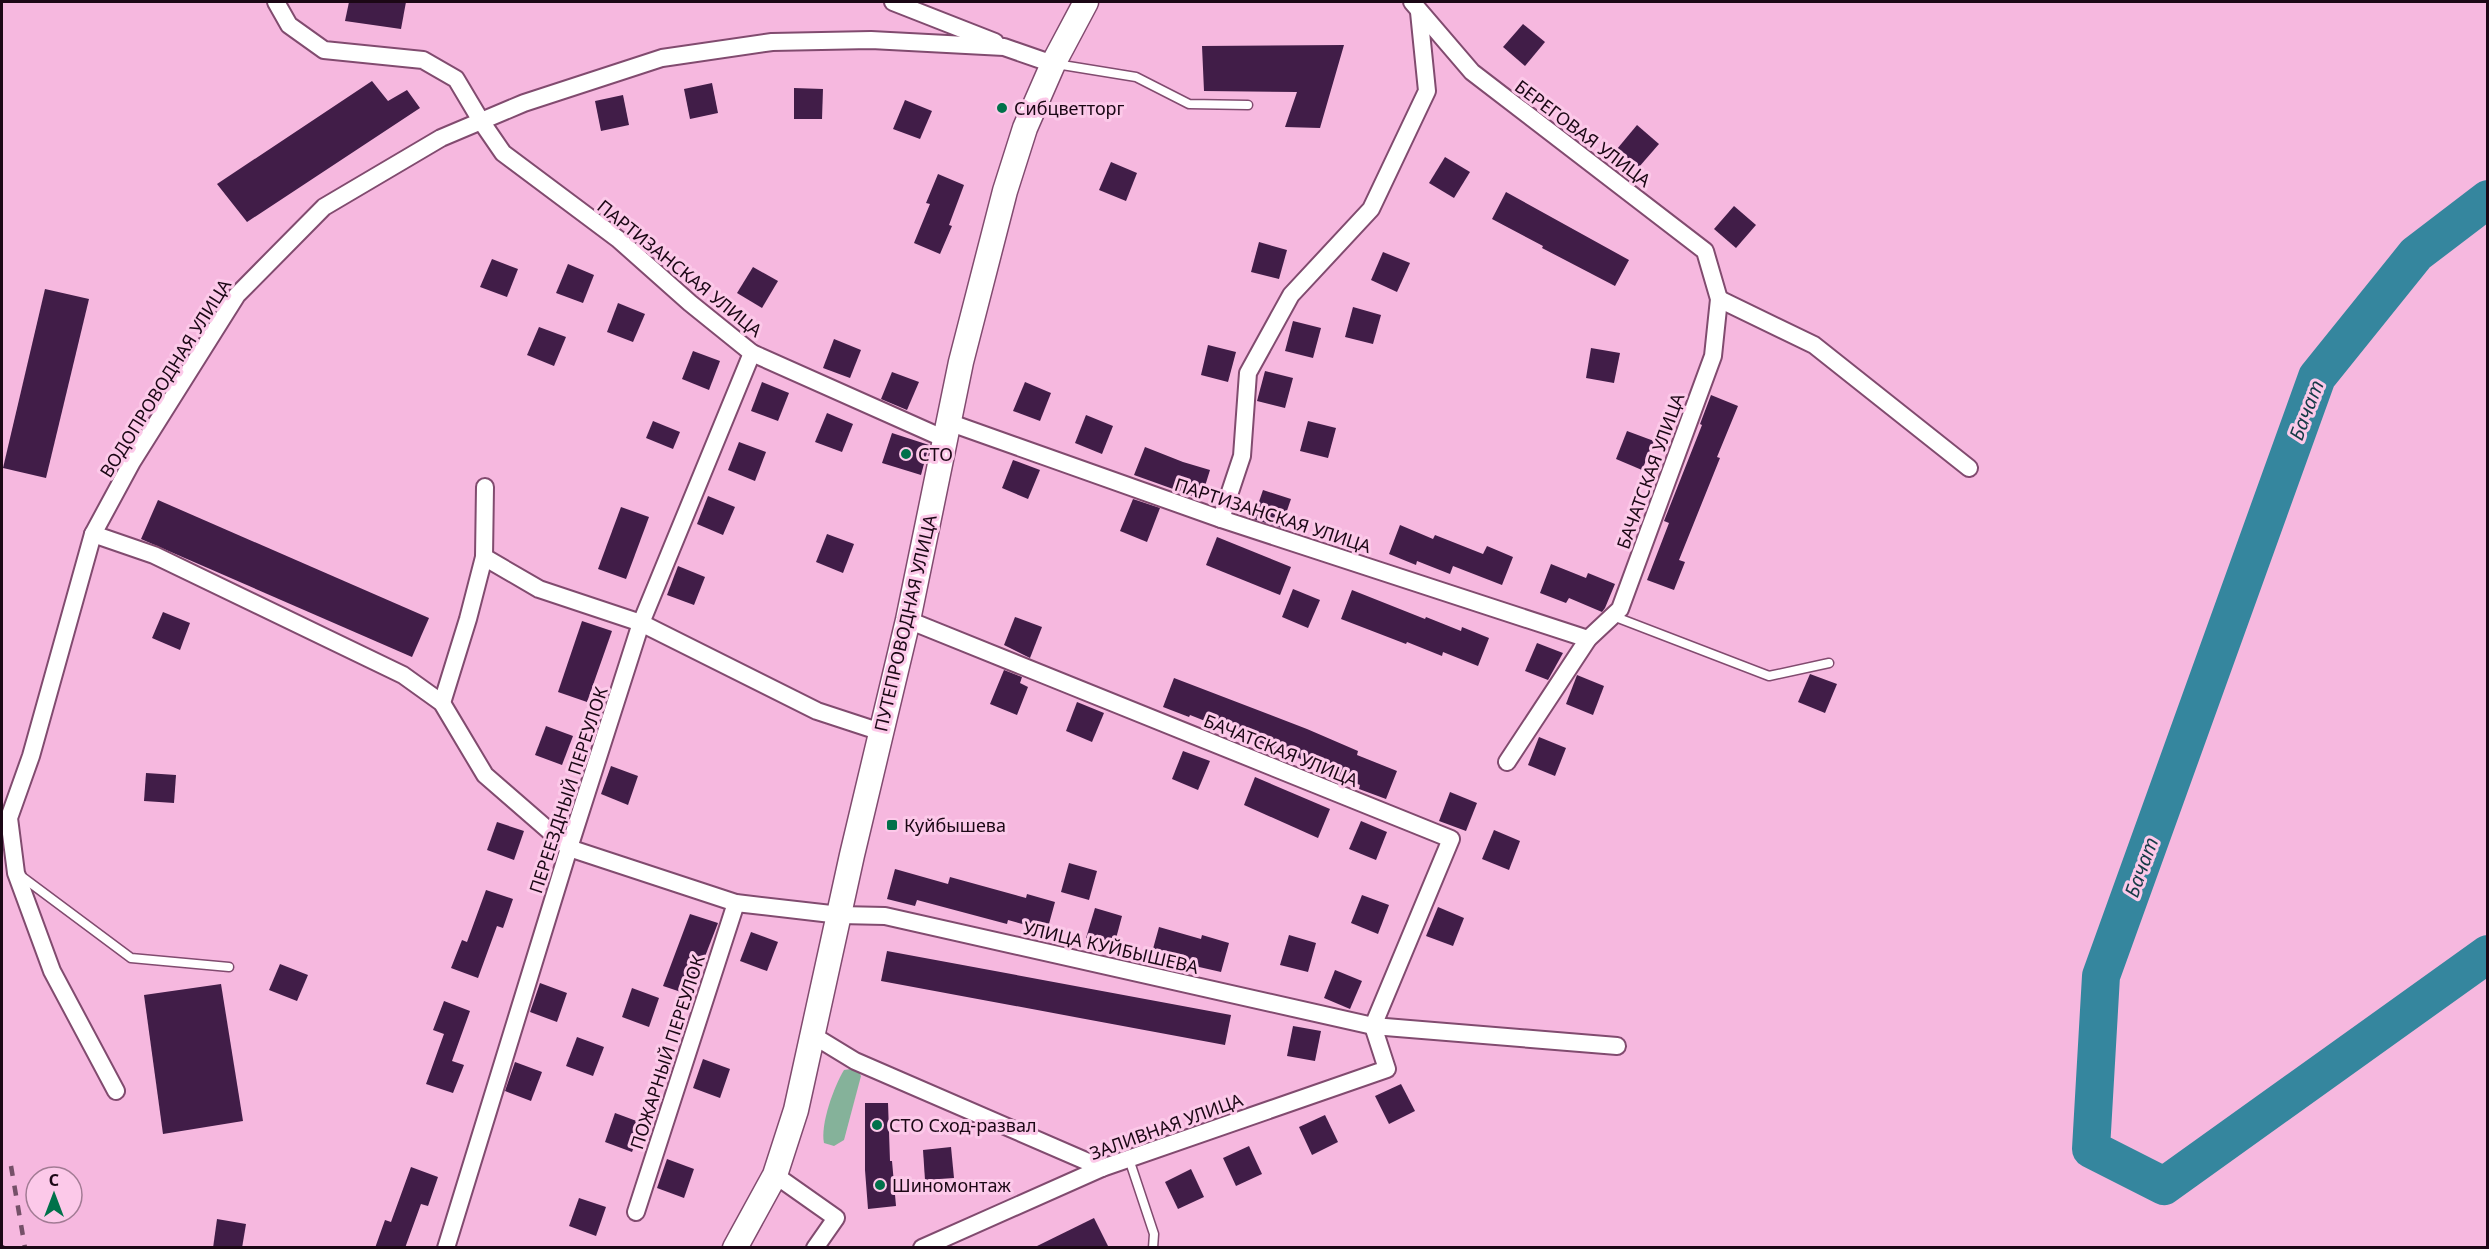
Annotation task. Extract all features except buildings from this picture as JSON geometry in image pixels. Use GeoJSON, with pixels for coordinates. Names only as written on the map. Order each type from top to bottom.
{"type":"FeatureCollection","features":[{"type":"Feature","properties":{"kind":"main road","name":"ПУТЕПРОВОДНАЯ УЛИЦА"},"geometry":{"type":"LineString","coordinates":[[735,1248],[775,1175],[796,1110],[908,620],[946,430],[978,291],[1005,191],[1047,62],[1086,2]]}},
{"type":"Feature","properties":{"kind":"street","name":"ПАРТИЗАНСКАЯ УЛИЦА"},"geometry":{"type":"LineString","coordinates":[[276,2],[289,25],[324,50],[423,60],[456,79],[503,153],[618,239],[690,303],[752,353],[946,430],[1588,639]]}},
{"type":"Feature","properties":{"kind":"street"},"geometry":{"type":"LineString","coordinates":[[892,2],[1047,62]]}},
{"type":"Feature","properties":{"kind":"street"},"geometry":{"type":"LineString","coordinates":[[1221,519],[1242,456],[1248,373],[1291,295],[1371,209],[1427,91],[1415,7]]}},
{"type":"Feature","properties":{"kind":"street","name":"БЕРЕГОВАЯ УЛИЦА"},"geometry":{"type":"LineString","coordinates":[[1415,7],[1472,72],[1704,251],[1719,298]]}},
{"type":"Feature","properties":{"kind":"street","name":"ВОДОПРОВОДНАЯ УЛИЦА"},"geometry":{"type":"LineString","coordinates":[[116,1090],[52,971],[16,873],[9,818],[31,756],[93,534],[132,462],[237,295],[324,207],[441,138],[524,103],[662,58],[772,42],[871,40],[1004,47],[1047,62]]}},
{"type":"Feature","properties":{"kind":"street"},"geometry":{"type":"LineString","coordinates":[[1719,298],[1814,345],[1969,468]]}},
{"type":"Feature","properties":{"kind":"street","name":"БАЧАТСКАЯ УЛИЦА"},"geometry":{"type":"LineString","coordinates":[[1507,762],[1588,639],[1620,609],[1713,356],[1719,298]]}},
{"type":"Feature","properties":{"kind":"street","name":"ПЕРЕЕЗДНЫЙ ПЕРЕУЛОК"},"geometry":{"type":"LineString","coordinates":[[446,1248],[641,623],[752,353]]}},
{"type":"Feature","properties":{"kind":"street"},"geometry":{"type":"LineString","coordinates":[[442,703],[484,557],[485,487]]}},
{"type":"Feature","properties":{"kind":"street"},"geometry":{"type":"LineString","coordinates":[[93,534],[154,555],[403,675],[442,703],[485,775],[569,848]]}},
{"type":"Feature","properties":{"kind":"street"},"geometry":{"type":"LineString","coordinates":[[484,557],[539,589],[641,623],[817,711],[881,732]]}},
{"type":"Feature","properties":{"kind":"street","name":"БАЧАТСКАЯ УЛИЦА"},"geometry":{"type":"LineString","coordinates":[[908,620],[1451,839],[1373,1026]]}},
{"type":"Feature","properties":{"kind":"street","name":"УЛИЦА КУЙБЫШЕВА"},"geometry":{"type":"LineString","coordinates":[[569,848],[736,903],[840,915],[885,916],[1373,1026],[1617,1046]]}},
{"type":"Feature","properties":{"kind":"street","name":"ПОЖАРНЫЙ ПЕРЕУЛОК"},"geometry":{"type":"LineString","coordinates":[[636,1212],[736,903]]}},
{"type":"Feature","properties":{"kind":"street","name":"ЗАЛИВНАЯ УЛИЦА"},"geometry":{"type":"LineString","coordinates":[[922,1248],[1102,1168],[1387,1069],[1373,1026]]}},
{"type":"Feature","properties":{"kind":"street"},"geometry":{"type":"LineString","coordinates":[[814,1036],[855,1061],[1102,1168]]}},
{"type":"Feature","properties":{"kind":"street"},"geometry":{"type":"LineString","coordinates":[[775,1175],[836,1218],[815,1248]]}},
{"type":"Feature","properties":{"kind":"lane"},"geometry":{"type":"LineString","coordinates":[[1047,62],[1136,77],[1189,104],[1248,105]]}},
{"type":"Feature","properties":{"kind":"lane"},"geometry":{"type":"LineString","coordinates":[[1613,615],[1769,676],[1829,663]]}},
{"type":"Feature","properties":{"kind":"lane"},"geometry":{"type":"LineString","coordinates":[[16,873],[131,958],[229,967]]}},
{"type":"Feature","properties":{"kind":"lane"},"geometry":{"type":"LineString","coordinates":[[1129,1159],[1154,1234],[1154,1248]]}},
{"type":"Feature","properties":{"kind":"green space"},"geometry":{"type":"Polygon","coordinates":[[[857,1068],[861,1076],[844,1140],[834,1146],[824,1143],[826,1116],[836,1086],[844,1070],[857,1068]]]}},
{"type":"Feature","properties":{"kind":"waterway","name":"Бачат"},"geometry":{"type":"LineString","coordinates":[[2488,199],[2416,254],[2317,377],[2101,976],[2091,1149],[2164,1186],[2488,954]]}},
{"type":"Feature","properties":{"kind":"railway"},"geometry":{"type":"LineString","coordinates":[[11,1166],[25,1248]]}},
{"type":"Feature","properties":{"kind":"place","name":"Сибцветторг"},"geometry":{"type":"Point","coordinates":[1002,108]}},
{"type":"Feature","properties":{"kind":"place","name":"СТО"},"geometry":{"type":"Point","coordinates":[906,454]}},
{"type":"Feature","properties":{"kind":"place","name":"Куйбышева"},"geometry":{"type":"Point","coordinates":[892,825]}},
{"type":"Feature","properties":{"kind":"place","name":"СТО Сход-развал"},"geometry":{"type":"Point","coordinates":[877,1125]}},
{"type":"Feature","properties":{"kind":"place","name":"Шиномонтаж"},"geometry":{"type":"Point","coordinates":[880,1185]}}]}
